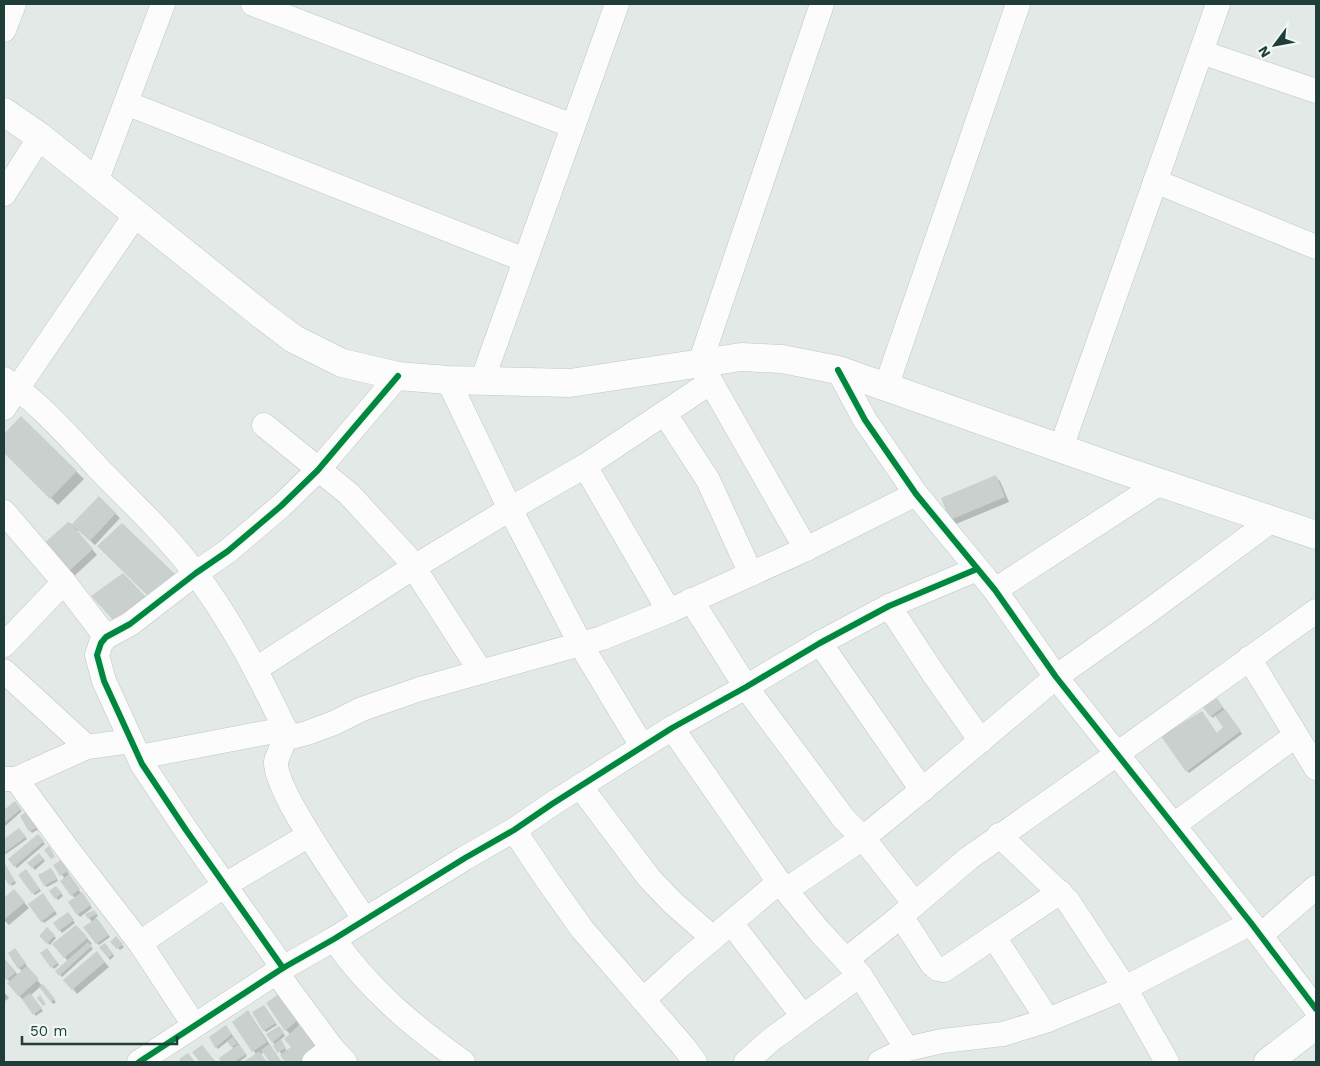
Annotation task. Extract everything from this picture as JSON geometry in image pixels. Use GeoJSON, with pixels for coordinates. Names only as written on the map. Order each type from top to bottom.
{"type":"FeatureCollection","features":[{"type":"Feature","properties":{"kind":"main road"},"geometry":{"type":"LineString","coordinates":[[4,112],[40,137],[262,316],[294,339],[342,363],[398,376],[448,380],[570,383],[705,373],[741,357],[782,358],[838,370],[1160,483],[1316,535]]}},
{"type":"Feature","properties":{"kind":"main road"},"geometry":{"type":"LineString","coordinates":[[1268,1062],[1316,1025]]}},
{"type":"Feature","properties":{"kind":"street"},"geometry":{"type":"LineString","coordinates":[[4,30],[14,4]]}},
{"type":"Feature","properties":{"kind":"street"},"geometry":{"type":"LineString","coordinates":[[96,182],[164,4]]}},
{"type":"Feature","properties":{"kind":"street"},"geometry":{"type":"LineString","coordinates":[[253,4],[573,126]]}},
{"type":"Feature","properties":{"kind":"street"},"geometry":{"type":"LineString","coordinates":[[482,381],[617,4]]}},
{"type":"Feature","properties":{"kind":"street"},"geometry":{"type":"LineString","coordinates":[[256,669],[414,567],[585,466],[665,414],[705,373],[822,4]]}},
{"type":"Feature","properties":{"kind":"street"},"geometry":{"type":"LineString","coordinates":[[886,387],[1018,4]]}},
{"type":"Feature","properties":{"kind":"street"},"geometry":{"type":"LineString","coordinates":[[1060,448],[1218,4]]}},
{"type":"Feature","properties":{"kind":"street"},"geometry":{"type":"LineString","coordinates":[[1201,52],[1316,91]]}},
{"type":"Feature","properties":{"kind":"street"},"geometry":{"type":"LineString","coordinates":[[126,103],[526,260]]}},
{"type":"Feature","properties":{"kind":"street"},"geometry":{"type":"LineString","coordinates":[[4,194],[40,137]]}},
{"type":"Feature","properties":{"kind":"street"},"geometry":{"type":"LineString","coordinates":[[1155,181],[1316,247]]}},
{"type":"Feature","properties":{"kind":"street"},"geometry":{"type":"LineString","coordinates":[[4,408],[11,384],[136,214]]}},
{"type":"Feature","properties":{"kind":"street"},"geometry":{"type":"LineString","coordinates":[[838,370],[866,420],[916,494],[995,590],[1056,677],[1256,929],[1316,1008]]}},
{"type":"Feature","properties":{"kind":"street"},"geometry":{"type":"LineString","coordinates":[[705,373],[806,549]]}},
{"type":"Feature","properties":{"kind":"street"},"geometry":{"type":"LineString","coordinates":[[330,1057],[280,970],[225,885],[156,787],[135,749],[104,681],[96,655],[106,637],[130,624],[228,552],[281,506],[318,470],[398,376]]}},
{"type":"Feature","properties":{"kind":"street"},"geometry":{"type":"LineString","coordinates":[[448,380],[510,509],[580,645],[642,746]]}},
{"type":"Feature","properties":{"kind":"street"},"geometry":{"type":"LineString","coordinates":[[11,384],[74,442],[158,530],[196,574],[256,669],[285,734],[276,760],[277,770],[301,823],[365,920]]}},
{"type":"Feature","properties":{"kind":"street"},"geometry":{"type":"LineString","coordinates":[[665,414],[708,480],[751,574]]}},
{"type":"Feature","properties":{"kind":"street"},"geometry":{"type":"LineString","coordinates":[[264,425],[349,494],[396,545],[414,567],[481,672]]}},
{"type":"Feature","properties":{"kind":"street"},"geometry":{"type":"LineString","coordinates":[[585,466],[669,611]]}},
{"type":"Feature","properties":{"kind":"street"},"geometry":{"type":"LineString","coordinates":[[995,590],[1160,483]]}},
{"type":"Feature","properties":{"kind":"street"},"geometry":{"type":"LineString","coordinates":[[194,1025],[140,943],[10,779],[87,747],[135,749],[307,733],[334,723],[362,709],[420,689],[602,638],[669,611],[806,549],[916,494]]}},
{"type":"Feature","properties":{"kind":"street"},"geometry":{"type":"LineString","coordinates":[[4,512],[64,582],[106,637]]}},
{"type":"Feature","properties":{"kind":"street"},"geometry":{"type":"LineString","coordinates":[[643,1000],[731,923],[782,886],[863,838],[1056,677],[1150,611],[1272,520]]}},
{"type":"Feature","properties":{"kind":"street"},"geometry":{"type":"LineString","coordinates":[[139,1062],[280,970],[514,830],[672,728],[820,643],[889,606],[977,569]]}},
{"type":"Feature","properties":{"kind":"street"},"geometry":{"type":"LineString","coordinates":[[4,646],[64,582]]}},
{"type":"Feature","properties":{"kind":"street"},"geometry":{"type":"LineString","coordinates":[[691,600],[746,687],[844,819],[863,838],[908,910],[932,964],[938,969],[944,970],[1060,892]]}},
{"type":"Feature","properties":{"kind":"street"},"geometry":{"type":"LineString","coordinates":[[889,606],[981,741]]}},
{"type":"Feature","properties":{"kind":"street"},"geometry":{"type":"LineString","coordinates":[[746,1062],[772,1039],[803,1016],[908,910],[969,858],[1316,611]]}},
{"type":"Feature","properties":{"kind":"street"},"geometry":{"type":"LineString","coordinates":[[820,643],[922,790]]}},
{"type":"Feature","properties":{"kind":"street"},"geometry":{"type":"LineString","coordinates":[[1248,658],[1316,768]]}},
{"type":"Feature","properties":{"kind":"street"},"geometry":{"type":"LineString","coordinates":[[4,671],[87,747]]}},
{"type":"Feature","properties":{"kind":"street"},"geometry":{"type":"LineString","coordinates":[[672,728],[782,886],[853,967],[907,1049]]}},
{"type":"Feature","properties":{"kind":"street"},"geometry":{"type":"LineString","coordinates":[[1174,825],[1295,736]]}},
{"type":"Feature","properties":{"kind":"street"},"geometry":{"type":"LineString","coordinates":[[580,786],[648,878],[713,938]]}},
{"type":"Feature","properties":{"kind":"street"},"geometry":{"type":"LineString","coordinates":[[514,830],[582,929],[695,1062]]}},
{"type":"Feature","properties":{"kind":"street"},"geometry":{"type":"LineString","coordinates":[[140,943],[225,885],[309,836]]}},
{"type":"Feature","properties":{"kind":"street"},"geometry":{"type":"LineString","coordinates":[[999,836],[1068,901],[1125,988],[1167,1062]]}},
{"type":"Feature","properties":{"kind":"street"},"geometry":{"type":"LineString","coordinates":[[880,1062],[907,1049],[942,1041],[1003,1034],[1048,1020],[1125,988],[1256,929],[1316,887]]}},
{"type":"Feature","properties":{"kind":"street"},"geometry":{"type":"LineString","coordinates":[[731,923],[803,1016]]}},
{"type":"Feature","properties":{"kind":"street"},"geometry":{"type":"LineString","coordinates":[[994,936],[1048,1020]]}},
{"type":"Feature","properties":{"kind":"street"},"geometry":{"type":"LineString","coordinates":[[334,939],[349,961],[378,991],[418,1028],[463,1062]]}},
{"type":"Feature","properties":{"kind":"building"},"geometry":{"type":"Polygon","coordinates":[[[21,416],[77,471],[50,499],[4,453],[4,434],[21,416]]]}},
{"type":"Feature","properties":{"kind":"building"},"geometry":{"type":"Polygon","coordinates":[[[996,475],[1005,497],[950,520],[941,498],[996,475]]]}},
{"type":"Feature","properties":{"kind":"building"},"geometry":{"type":"Polygon","coordinates":[[[99,496],[116,513],[90,541],[73,526],[93,549],[66,574],[41,546],[68,522],[72,524],[99,496]]]}},
{"type":"Feature","properties":{"kind":"building"},"geometry":{"type":"Polygon","coordinates":[[[122,523],[175,574],[151,599],[97,546],[122,523]]]}},
{"type":"Feature","properties":{"kind":"building"},"geometry":{"type":"Polygon","coordinates":[[[123,573],[150,601],[116,623],[91,596],[123,573]]]}},
{"type":"Feature","properties":{"kind":"building"},"geometry":{"type":"Polygon","coordinates":[[[1217,698],[1223,707],[1210,717],[1203,707],[1217,698]]]}},
{"type":"Feature","properties":{"kind":"building"},"geometry":{"type":"Polygon","coordinates":[[[1225,709],[1241,731],[1186,772],[1161,736],[1202,711],[1217,733],[1223,727],[1215,716],[1225,709]]]}},
{"type":"Feature","properties":{"kind":"building"},"geometry":{"type":"Polygon","coordinates":[[[15,801],[21,809],[4,823],[4,810],[15,801]]]}},
{"type":"Feature","properties":{"kind":"building"},"geometry":{"type":"Polygon","coordinates":[[[31,809],[41,825],[29,832],[20,816],[31,809]]]}},
{"type":"Feature","properties":{"kind":"building"},"geometry":{"type":"Polygon","coordinates":[[[19,828],[26,837],[4,853],[4,839],[19,828]]]}},
{"type":"Feature","properties":{"kind":"building"},"geometry":{"type":"Polygon","coordinates":[[[38,834],[44,841],[14,867],[8,859],[38,834]]]}},
{"type":"Feature","properties":{"kind":"building"},"geometry":{"type":"Polygon","coordinates":[[[49,846],[55,857],[51,859],[44,850],[49,846]]]}},
{"type":"Feature","properties":{"kind":"building"},"geometry":{"type":"Polygon","coordinates":[[[39,853],[44,859],[32,868],[27,863],[39,853]]]}},
{"type":"Feature","properties":{"kind":"building"},"geometry":{"type":"Polygon","coordinates":[[[61,860],[68,871],[60,876],[53,865],[61,860]]]}},
{"type":"Feature","properties":{"kind":"building"},"geometry":{"type":"Polygon","coordinates":[[[4,862],[15,881],[9,885],[4,877],[4,862]]]}},
{"type":"Feature","properties":{"kind":"building"},"geometry":{"type":"Polygon","coordinates":[[[51,868],[57,879],[44,886],[38,875],[51,868]]]}},
{"type":"Feature","properties":{"kind":"building"},"geometry":{"type":"Polygon","coordinates":[[[26,869],[40,889],[32,894],[18,875],[26,869]]]}},
{"type":"Feature","properties":{"kind":"building"},"geometry":{"type":"Polygon","coordinates":[[[69,874],[80,889],[71,896],[60,881],[69,874]]]}},
{"type":"Feature","properties":{"kind":"building"},"geometry":{"type":"Polygon","coordinates":[[[56,886],[62,893],[55,899],[49,891],[56,886]]]}},
{"type":"Feature","properties":{"kind":"building"},"geometry":{"type":"Polygon","coordinates":[[[14,889],[25,902],[4,920],[4,898],[14,889]]]}},
{"type":"Feature","properties":{"kind":"building"},"geometry":{"type":"Polygon","coordinates":[[[82,892],[91,905],[77,915],[68,902],[82,892]]]}},
{"type":"Feature","properties":{"kind":"building"},"geometry":{"type":"Polygon","coordinates":[[[43,893],[55,911],[41,922],[28,904],[43,893]]]}},
{"type":"Feature","properties":{"kind":"building"},"geometry":{"type":"Polygon","coordinates":[[[94,910],[97,914],[88,919],[85,914],[94,910]]]}},
{"type":"Feature","properties":{"kind":"building"},"geometry":{"type":"Polygon","coordinates":[[[68,912],[74,920],[59,931],[53,923],[68,912]]]}},
{"type":"Feature","properties":{"kind":"building"},"geometry":{"type":"Polygon","coordinates":[[[97,918],[109,935],[96,944],[83,927],[97,918]]]}},
{"type":"Feature","properties":{"kind":"building"},"geometry":{"type":"Polygon","coordinates":[[[76,925],[88,938],[64,958],[52,944],[76,925]]]}},
{"type":"Feature","properties":{"kind":"building"},"geometry":{"type":"Polygon","coordinates":[[[47,927],[55,935],[47,944],[39,936],[47,927]]]}},
{"type":"Feature","properties":{"kind":"building"},"geometry":{"type":"Polygon","coordinates":[[[116,936],[123,944],[117,949],[110,942],[116,936]]]}},
{"type":"Feature","properties":{"kind":"building"},"geometry":{"type":"Polygon","coordinates":[[[88,942],[92,946],[59,976],[55,971],[88,942]]]}},
{"type":"Feature","properties":{"kind":"building"},"geometry":{"type":"Polygon","coordinates":[[[105,943],[113,954],[108,958],[99,947],[105,943]]]}},
{"type":"Feature","properties":{"kind":"building"},"geometry":{"type":"Polygon","coordinates":[[[15,948],[26,963],[18,969],[8,953],[15,948]]]}},
{"type":"Feature","properties":{"kind":"building"},"geometry":{"type":"Polygon","coordinates":[[[47,948],[58,963],[51,968],[40,953],[47,948]]]}},
{"type":"Feature","properties":{"kind":"building"},"geometry":{"type":"Polygon","coordinates":[[[97,951],[105,962],[72,990],[63,980],[97,951]]]}},
{"type":"Feature","properties":{"kind":"building"},"geometry":{"type":"Polygon","coordinates":[[[4,958],[16,972],[7,980],[4,977],[4,958]]]}},
{"type":"Feature","properties":{"kind":"building"},"geometry":{"type":"Polygon","coordinates":[[[27,966],[39,979],[19,997],[7,983],[27,966]]]}},
{"type":"Feature","properties":{"kind":"building"},"geometry":{"type":"Polygon","coordinates":[[[43,984],[55,999],[51,1002],[39,987],[43,984]]]}},
{"type":"Feature","properties":{"kind":"building"},"geometry":{"type":"Polygon","coordinates":[[[30,993],[42,1008],[33,1015],[22,999],[30,993]]]}},
{"type":"Feature","properties":{"kind":"building"},"geometry":{"type":"Polygon","coordinates":[[[280,993],[297,1021],[285,1031],[266,1003],[280,993]]]}},
{"type":"Feature","properties":{"kind":"building"},"geometry":{"type":"Polygon","coordinates":[[[40,995],[46,1004],[43,1006],[37,998],[40,995]]]}},
{"type":"Feature","properties":{"kind":"building"},"geometry":{"type":"Polygon","coordinates":[[[264,1005],[276,1023],[263,1031],[252,1012],[264,1005]]]}},
{"type":"Feature","properties":{"kind":"building"},"geometry":{"type":"Polygon","coordinates":[[[248,1010],[267,1042],[252,1052],[232,1022],[248,1010]]]}},
{"type":"Feature","properties":{"kind":"building"},"geometry":{"type":"Polygon","coordinates":[[[226,1025],[232,1034],[215,1048],[209,1037],[226,1025]]]}},
{"type":"Feature","properties":{"kind":"building"},"geometry":{"type":"Polygon","coordinates":[[[299,1025],[320,1052],[308,1062],[285,1062],[280,1055],[291,1047],[284,1039],[299,1025]]]}},
{"type":"Feature","properties":{"kind":"building"},"geometry":{"type":"Polygon","coordinates":[[[279,1026],[284,1033],[272,1043],[266,1034],[279,1026]]]}},
{"type":"Feature","properties":{"kind":"building"},"geometry":{"type":"Polygon","coordinates":[[[233,1037],[237,1044],[231,1047],[227,1041],[233,1037]]]}},
{"type":"Feature","properties":{"kind":"building"},"geometry":{"type":"Polygon","coordinates":[[[281,1039],[286,1048],[277,1053],[273,1045],[281,1039]]]}},
{"type":"Feature","properties":{"kind":"building"},"geometry":{"type":"Polygon","coordinates":[[[239,1044],[246,1054],[234,1062],[221,1062],[219,1058],[239,1044]]]}},
{"type":"Feature","properties":{"kind":"building"},"geometry":{"type":"Polygon","coordinates":[[[269,1044],[282,1062],[270,1062],[261,1050],[269,1044]]]}},
{"type":"Feature","properties":{"kind":"building"},"geometry":{"type":"Polygon","coordinates":[[[202,1045],[216,1062],[200,1062],[192,1052],[202,1045]]]}},
{"type":"Feature","properties":{"kind":"building"},"geometry":{"type":"Polygon","coordinates":[[[259,1051],[267,1062],[242,1062],[250,1058],[259,1051]]]}},
{"type":"Feature","properties":{"kind":"building"},"geometry":{"type":"Polygon","coordinates":[[[188,1053],[195,1062],[181,1062],[179,1059],[188,1053]]]}},
{"type":"Feature","properties":{"kind":"cycle path"},"geometry":{"type":"LineString","coordinates":[[838,370],[865,420],[916,494],[995,590],[1056,677],[1251,923],[1316,1009]]}},
{"type":"Feature","properties":{"kind":"cycle path"},"geometry":{"type":"LineString","coordinates":[[283,968],[142,764],[104,681],[97,655],[101,643],[106,637],[130,624],[228,551],[281,506],[318,470],[398,376]]}},
{"type":"Feature","properties":{"kind":"cycle path"},"geometry":{"type":"LineString","coordinates":[[139,1062],[283,968],[514,830],[672,728],[820,643],[889,606],[977,569]]}}]}
